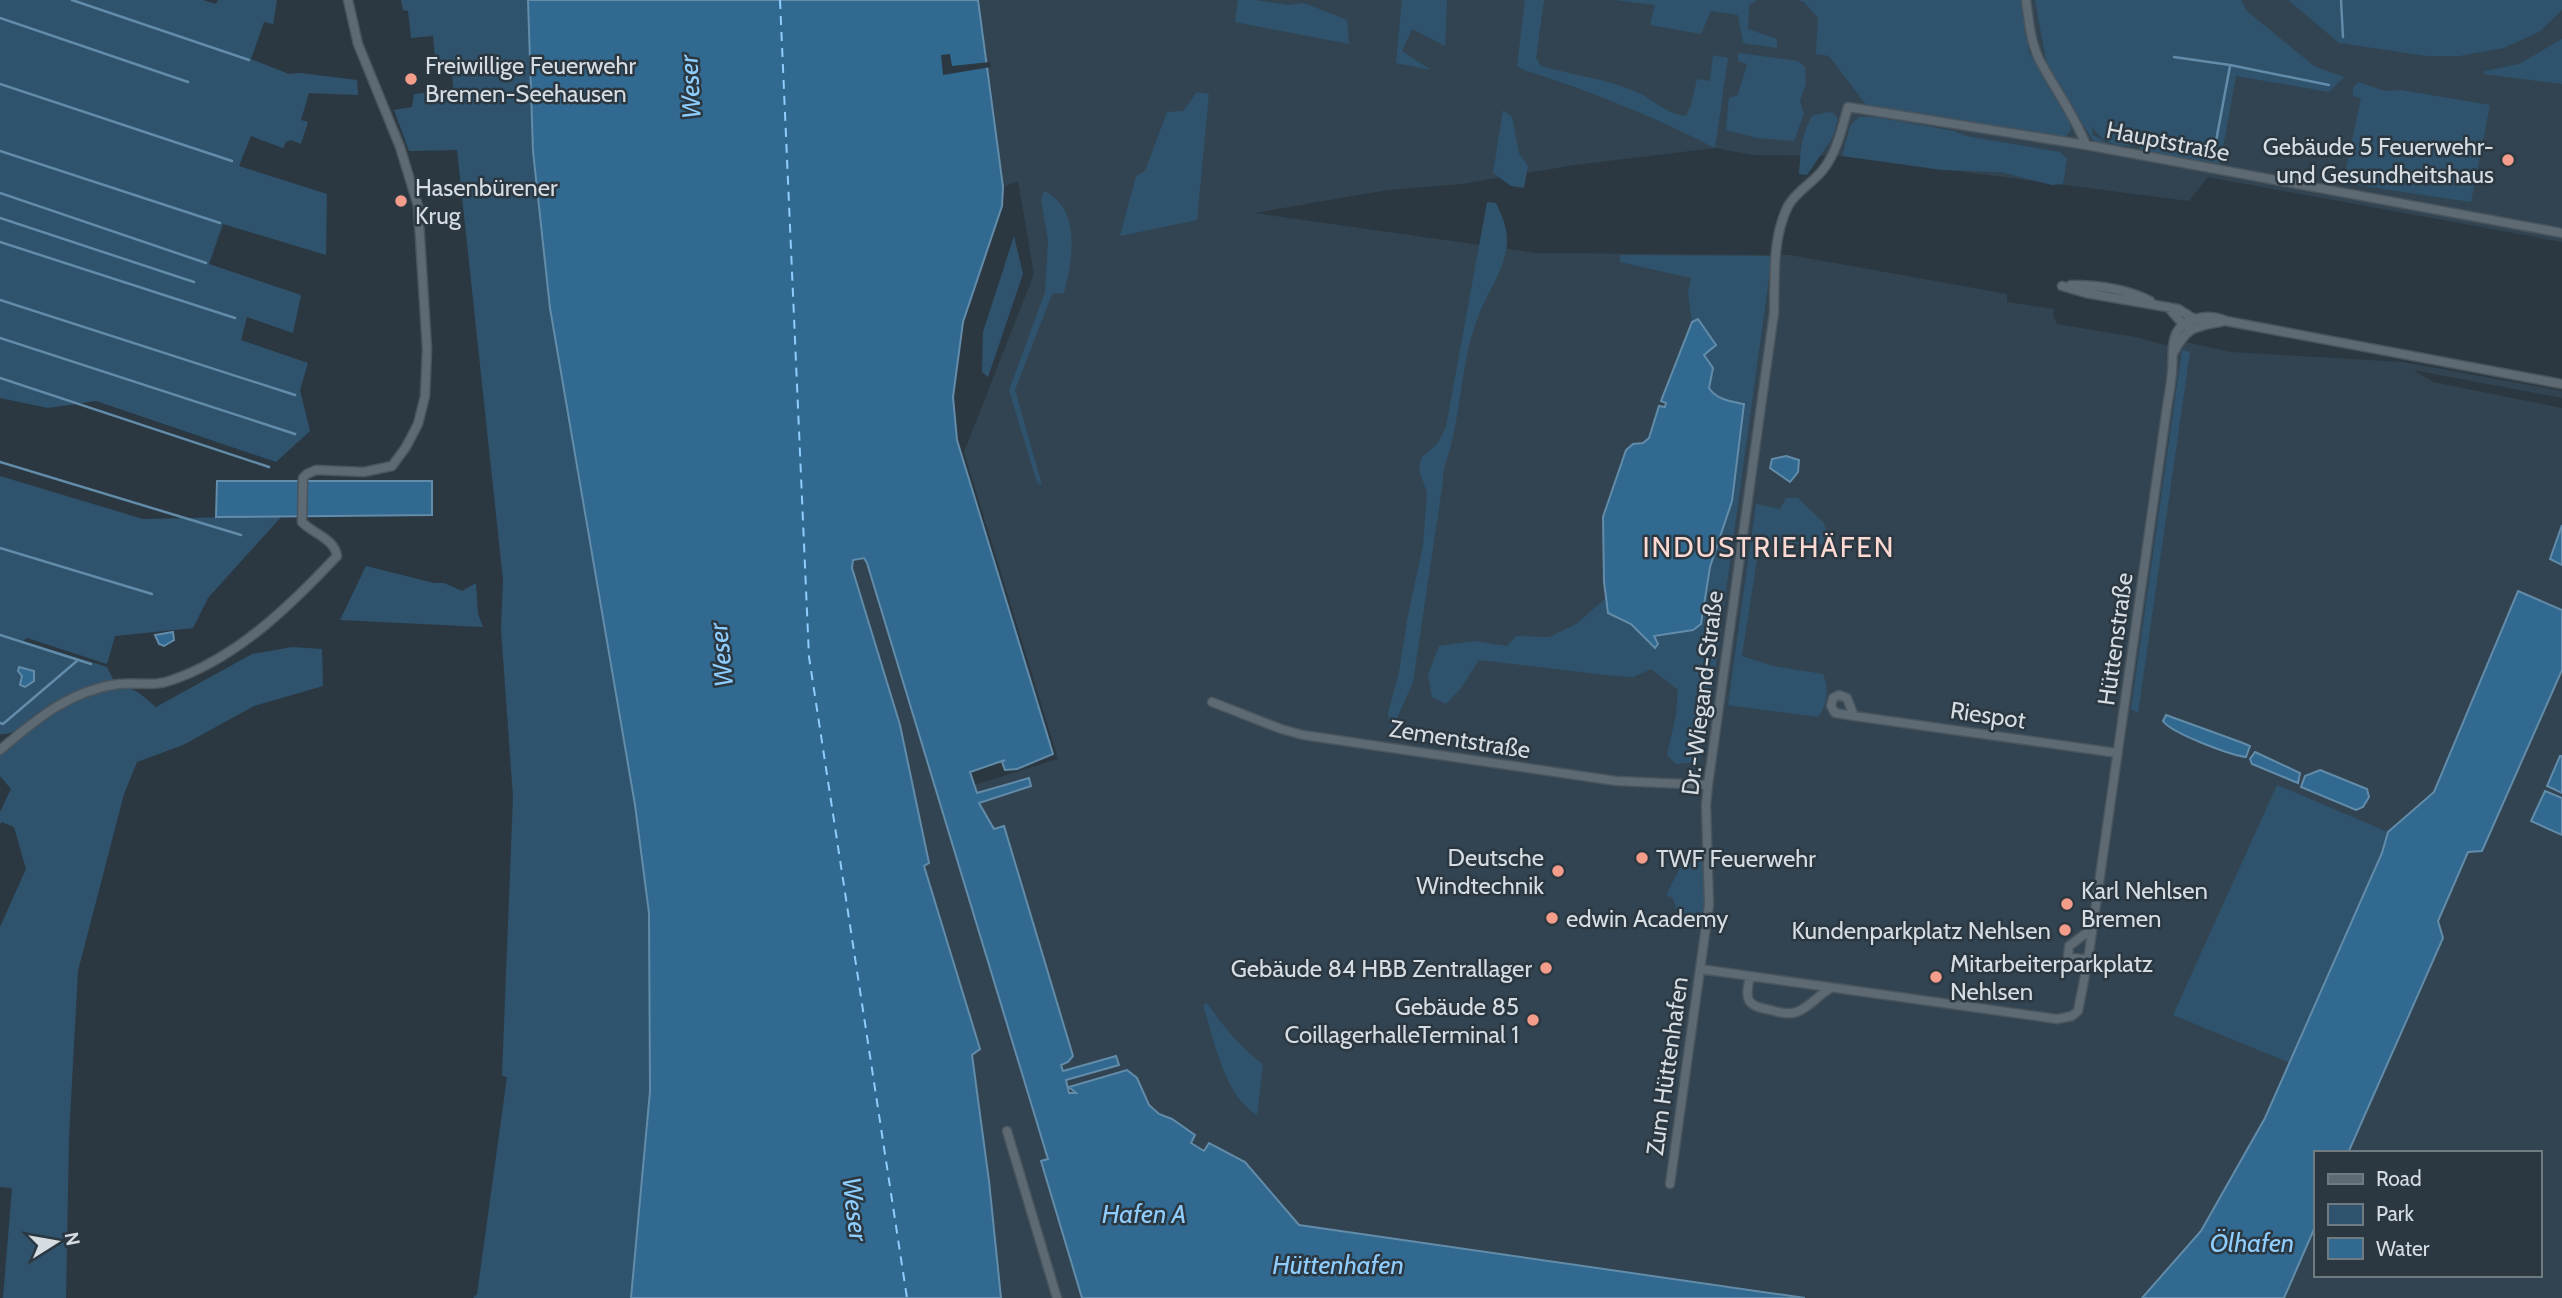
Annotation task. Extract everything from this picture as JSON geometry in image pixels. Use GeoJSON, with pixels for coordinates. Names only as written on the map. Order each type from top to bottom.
{"type":"FeatureCollection","features":[{"type":"Feature","properties":{"kind":"street"},"geometry":{"type":"LineString","coordinates":[[0,750],[50,709],[78,694],[123,683],[141,685],[170,681],[221,656],[254,634],[303,593],[337,556],[336,549],[330,542],[302,522],[303,478],[316,470],[364,472],[392,466],[418,424],[425,396],[427,349],[418,206],[400,146],[358,44],[348,0]]}},
{"type":"Feature","properties":{"kind":"street"},"geometry":{"type":"LineString","coordinates":[[2026,0],[2032,38],[2039,58],[2086,145]]}},
{"type":"Feature","properties":{"kind":"street","name":"Hauptstraße"},"geometry":{"type":"LineString","coordinates":[[1797,194],[1826,167],[1837,144],[1848,107],[2086,145],[2562,233]]}},
{"type":"Feature","properties":{"kind":"street","name":"Dr.-Wiegand-Straße"},"geometry":{"type":"LineString","coordinates":[[1702,953],[1710,896],[1706,805],[1708,785],[1774,313],[1779,234],[1788,207],[1797,194]]}},
{"type":"Feature","properties":{"kind":"street"},"geometry":{"type":"LineString","coordinates":[[2062,286],[2087,285],[2136,294],[2152,303],[2178,309],[2190,324],[2218,317],[2226,321],[2562,384]]}},
{"type":"Feature","properties":{"kind":"street","name":"Hüttenstraße"},"geometry":{"type":"LineString","coordinates":[[1700,969],[2057,1019],[2072,1016],[2078,1011],[2118,753],[2170,390],[2172,355],[2190,324]]}},
{"type":"Feature","properties":{"kind":"street","name":"Zementstraße"},"geometry":{"type":"LineString","coordinates":[[1212,702],[1280,729],[1303,735],[1616,781],[1708,785]]}},
{"type":"Feature","properties":{"kind":"street","name":"Riespot"},"geometry":{"type":"LineString","coordinates":[[1854,716],[2118,753]]}},
{"type":"Feature","properties":{"kind":"street"},"geometry":{"type":"LineString","coordinates":[[0,737],[10,741]]}},
{"type":"Feature","properties":{"kind":"street"},"geometry":{"type":"LineString","coordinates":[[2088,960],[2068,957],[2068,950],[2069,946],[2092,928]]}},
{"type":"Feature","properties":{"kind":"street","name":"Zum Hüttenhafen"},"geometry":{"type":"LineString","coordinates":[[1670,1184],[1702,953]]}},
{"type":"Feature","properties":{"kind":"street"},"geometry":{"type":"LineString","coordinates":[[1750,976],[1747,996],[1749,1003],[1755,1007],[1794,1013],[1832,987]]}},
{"type":"Feature","properties":{"kind":"street"},"geometry":{"type":"LineString","coordinates":[[1007,1131],[1057,1298]]}},
{"type":"Feature","properties":{"kind":"shaded area"},"geometry":{"type":"Polygon","coordinates":[[[978,0],[2562,0],[2562,242],[2208,177],[2189,201],[1842,156],[1753,155],[1715,148],[1575,165],[1462,184],[1388,190],[1254,213],[1536,253],[1790,255],[2007,294],[2007,302],[2054,309],[2053,316],[2057,324],[2136,337],[2182,350],[2185,342],[2231,352],[2403,362],[2562,391],[2562,398],[2413,370],[2433,382],[2562,408],[2562,610],[2518,592],[2434,792],[2397,823],[2363,893],[2265,1118],[2201,1231],[2142,1298],[1805,1298],[1299,1225],[1245,1162],[1209,1143],[1204,1151],[1191,1143],[1195,1135],[1149,1105],[1137,1078],[1072,1089],[1077,1094],[1069,1093],[1004,826],[994,829],[981,809],[974,785],[1058,759],[964,452],[1034,274],[1018,181],[1003,187],[978,0]]]}},
{"type":"Feature","properties":{"kind":"shaded area"},"geometry":{"type":"Polygon","coordinates":[[[864,558],[867,563],[1022,1069],[1048,1160],[1041,1162],[1082,1298],[1001,1298],[972,1055],[980,1049],[924,865],[929,863],[900,725],[852,567],[853,560],[864,558]]]}},
{"type":"Feature","properties":{"kind":"shaded area"},"geometry":{"type":"Polygon","coordinates":[[[2562,670],[2562,1298],[2284,1298],[2314,1229],[2314,1277],[2541,1277],[2541,1151],[2349,1151],[2443,938],[2438,921],[2468,852],[2482,851],[2562,670]]]}},
{"type":"Feature","properties":{"kind":"green space"},"geometry":{"type":"Polygon","coordinates":[[[0,0],[203,0],[216,4],[218,0],[277,0],[273,24],[264,22],[251,59],[289,74],[357,80],[358,95],[309,93],[301,120],[308,122],[301,144],[291,140],[286,142],[283,148],[251,136],[239,166],[327,194],[326,255],[223,224],[209,264],[301,295],[293,333],[247,317],[241,340],[308,363],[300,390],[310,431],[276,462],[96,401],[48,408],[0,398],[0,0]]]}},
{"type":"Feature","properties":{"kind":"green space"},"geometry":{"type":"Polygon","coordinates":[[[401,0],[528,0],[533,151],[637,804],[649,913],[650,1091],[631,1298],[473,1298],[477,1294],[507,1077],[502,1076],[513,797],[501,629],[503,580],[457,150],[409,151],[394,110],[412,107],[414,94],[453,90],[452,68],[436,68],[433,36],[411,38],[408,11],[403,10],[401,0]]]}},
{"type":"Feature","properties":{"kind":"green space"},"geometry":{"type":"Polygon","coordinates":[[[1238,0],[1288,5],[1304,3],[1347,20],[1349,44],[1235,22],[1238,0]]]}},
{"type":"Feature","properties":{"kind":"green space"},"geometry":{"type":"Polygon","coordinates":[[[1402,0],[1447,0],[1445,46],[1412,29],[1402,51],[1431,70],[1396,63],[1402,0]]]}},
{"type":"Feature","properties":{"kind":"green space"},"geometry":{"type":"Polygon","coordinates":[[[1525,0],[1544,0],[1536,58],[1541,66],[1621,86],[1678,114],[1686,116],[1697,79],[1710,81],[1713,55],[1728,58],[1715,148],[1621,105],[1517,66],[1525,0]]]}},
{"type":"Feature","properties":{"kind":"green space"},"geometry":{"type":"Polygon","coordinates":[[[1615,0],[1757,0],[1749,5],[1748,29],[1777,39],[1777,48],[1743,43],[1738,15],[1711,11],[1701,34],[1650,25],[1655,5],[1615,0]]]}},
{"type":"Feature","properties":{"kind":"green space"},"geometry":{"type":"Polygon","coordinates":[[[1798,0],[2022,0],[2029,52],[2069,121],[2071,130],[2061,138],[1867,106],[1829,56],[1816,54],[1818,18],[1804,2],[1798,0]]]}},
{"type":"Feature","properties":{"kind":"green space"},"geometry":{"type":"Polygon","coordinates":[[[2035,0],[2241,0],[2247,11],[2314,66],[2344,77],[2329,92],[2236,76],[2220,164],[2139,150],[2140,145],[2112,143],[2101,137],[2092,126],[2093,135],[2112,146],[2099,144],[2092,139],[2047,66],[2035,0]]]}},
{"type":"Feature","properties":{"kind":"green space"},"geometry":{"type":"Polygon","coordinates":[[[2288,0],[2562,0],[2562,10],[2539,32],[2504,48],[2459,56],[2427,56],[2339,43],[2288,0]]]}},
{"type":"Feature","properties":{"kind":"green space"},"geometry":{"type":"Polygon","coordinates":[[[2562,39],[2562,84],[2483,74],[2485,71],[2519,64],[2562,39]]]}},
{"type":"Feature","properties":{"kind":"green space"},"geometry":{"type":"Polygon","coordinates":[[[1738,53],[1798,61],[1805,67],[1806,84],[1800,101],[1804,114],[1794,141],[1757,138],[1726,130],[1729,98],[1738,95],[1747,64],[1738,61],[1738,53]]]}},
{"type":"Feature","properties":{"kind":"green space"},"geometry":{"type":"Polygon","coordinates":[[[2358,82],[2385,91],[2401,90],[2490,105],[2471,202],[2343,183],[2361,98],[2353,96],[2353,88],[2358,82]]]}},
{"type":"Feature","properties":{"kind":"green space"},"geometry":{"type":"Polygon","coordinates":[[[1197,92],[1209,94],[1197,220],[1120,236],[1136,176],[1145,171],[1167,112],[1183,111],[1197,92]]]}},
{"type":"Feature","properties":{"kind":"green space"},"geometry":{"type":"Polygon","coordinates":[[[1503,110],[1512,117],[1519,153],[1528,166],[1524,188],[1511,186],[1493,173],[1503,110]]]}},
{"type":"Feature","properties":{"kind":"green space"},"geometry":{"type":"Polygon","coordinates":[[[1827,112],[1838,118],[1833,137],[1807,175],[1799,174],[1802,145],[1808,124],[1812,116],[1827,112]]]}},
{"type":"Feature","properties":{"kind":"green space"},"geometry":{"type":"Polygon","coordinates":[[[1859,117],[1876,117],[2060,152],[2067,159],[2063,184],[2052,185],[2001,172],[1942,170],[1842,156],[1850,126],[1859,117]]]}},
{"type":"Feature","properties":{"kind":"green space"},"geometry":{"type":"Polygon","coordinates":[[[1044,191],[1056,199],[1069,222],[1070,265],[1064,293],[1052,294],[1015,390],[1042,485],[1037,483],[1009,390],[1045,292],[1048,240],[1041,200],[1044,191]]]}},
{"type":"Feature","properties":{"kind":"green space"},"geometry":{"type":"Polygon","coordinates":[[[1487,202],[1496,203],[1506,227],[1506,253],[1479,314],[1469,346],[1455,428],[1444,471],[1413,682],[1394,725],[1390,727],[1388,713],[1399,672],[1423,546],[1427,492],[1419,471],[1421,458],[1438,443],[1446,427],[1487,202]]]}},
{"type":"Feature","properties":{"kind":"green space"},"geometry":{"type":"Polygon","coordinates":[[[1014,236],[1023,274],[988,377],[982,372],[983,332],[1014,236]]]}},
{"type":"Feature","properties":{"kind":"green space"},"geometry":{"type":"Polygon","coordinates":[[[1620,255],[1772,256],[1713,686],[1699,762],[1676,764],[1667,755],[1676,715],[1678,690],[1651,669],[1633,677],[1479,660],[1461,688],[1446,704],[1432,697],[1428,675],[1439,646],[1475,641],[1507,646],[1516,636],[1549,637],[1576,624],[1605,599],[1608,613],[1631,624],[1655,648],[1653,636],[1701,624],[1710,567],[1732,501],[1721,399],[1709,388],[1713,368],[1704,355],[1716,344],[1698,319],[1692,322],[1688,292],[1691,278],[1620,262],[1620,255]]]}},
{"type":"Feature","properties":{"kind":"green space"},"geometry":{"type":"Polygon","coordinates":[[[2182,350],[2190,352],[2138,713],[2131,709],[2182,350]]]}},
{"type":"Feature","properties":{"kind":"green space"},"geometry":{"type":"Polygon","coordinates":[[[0,476],[143,519],[282,516],[208,598],[193,628],[115,636],[107,664],[27,638],[23,641],[107,667],[114,681],[65,697],[37,713],[11,733],[0,734],[0,476]]]}},
{"type":"Feature","properties":{"kind":"green space"},"geometry":{"type":"Polygon","coordinates":[[[1786,498],[1798,498],[1824,523],[1826,530],[1834,533],[1832,544],[1789,544],[1760,540],[1742,656],[1773,666],[1823,674],[1826,696],[1818,717],[1728,705],[1756,504],[1780,509],[1786,498]]]}},
{"type":"Feature","properties":{"kind":"green space"},"geometry":{"type":"Polygon","coordinates":[[[366,566],[434,583],[444,583],[462,591],[476,583],[478,614],[483,627],[340,620],[366,566]]]}},
{"type":"Feature","properties":{"kind":"green space"},"geometry":{"type":"Polygon","coordinates":[[[292,647],[322,649],[323,686],[254,706],[183,745],[137,762],[124,794],[78,971],[69,1137],[66,1298],[3,1298],[12,1188],[0,1187],[0,927],[26,869],[14,827],[2,822],[0,824],[0,812],[11,789],[0,776],[0,754],[44,719],[82,697],[101,690],[118,687],[134,690],[156,707],[252,654],[292,647]]]}},
{"type":"Feature","properties":{"kind":"green space"},"geometry":{"type":"Polygon","coordinates":[[[2277,785],[2388,832],[2382,853],[2290,1063],[2173,1015],[2277,785]]]}},
{"type":"Feature","properties":{"kind":"green space"},"geometry":{"type":"Polygon","coordinates":[[[1695,852],[1701,856],[1706,874],[1701,931],[1686,923],[1673,898],[1666,895],[1687,854],[1695,852]]]}},
{"type":"Feature","properties":{"kind":"green space"},"geometry":{"type":"Polygon","coordinates":[[[1207,1003],[1232,1036],[1263,1064],[1257,1115],[1236,1095],[1228,1081],[1203,1005],[1207,1003]]]}},
{"type":"Feature","properties":{"kind":"water"},"geometry":{"type":"Polygon","coordinates":[[[528,0],[978,0],[1003,187],[1002,206],[963,322],[953,397],[957,440],[1053,754],[1017,769],[1005,770],[1002,762],[1005,760],[970,772],[977,793],[1029,778],[1031,786],[979,803],[994,829],[1004,826],[1073,1056],[1061,1065],[1063,1071],[1116,1056],[1119,1065],[1066,1080],[1069,1093],[1076,1093],[1069,1087],[1127,1070],[1137,1078],[1149,1105],[1195,1135],[1191,1143],[1204,1151],[1209,1143],[1245,1162],[1299,1225],[1805,1298],[1082,1298],[1041,1161],[1048,1159],[864,558],[853,560],[852,568],[900,725],[929,863],[924,866],[980,1049],[972,1055],[1001,1298],[631,1298],[650,1091],[649,913],[635,805],[550,308],[533,151],[528,0]]]}},
{"type":"Feature","properties":{"kind":"water"},"geometry":{"type":"Polygon","coordinates":[[[1698,319],[1716,345],[1704,355],[1713,368],[1709,388],[1720,398],[1744,404],[1732,501],[1710,567],[1701,624],[1693,630],[1654,636],[1658,644],[1655,648],[1631,624],[1608,613],[1604,582],[1603,517],[1626,450],[1649,438],[1659,406],[1665,407],[1666,403],[1661,401],[1692,322],[1698,319]]]}},
{"type":"Feature","properties":{"kind":"water"},"geometry":{"type":"Polygon","coordinates":[[[1786,456],[1799,460],[1798,472],[1790,482],[1770,468],[1772,459],[1786,456]]]}},
{"type":"Feature","properties":{"kind":"water"},"geometry":{"type":"Polygon","coordinates":[[[217,481],[432,481],[432,515],[216,517],[217,481]]]}},
{"type":"Feature","properties":{"kind":"water"},"geometry":{"type":"Polygon","coordinates":[[[2562,525],[2562,565],[2550,559],[2562,525]]]}},
{"type":"Feature","properties":{"kind":"water","name":"Ölhafen"},"geometry":{"type":"Polygon","coordinates":[[[2518,591],[2562,610],[2562,670],[2482,851],[2468,852],[2438,921],[2443,938],[2349,1151],[2314,1151],[2314,1229],[2284,1298],[2142,1298],[2201,1231],[2265,1118],[2382,853],[2388,832],[2434,792],[2518,591]]]}},
{"type":"Feature","properties":{"kind":"water"},"geometry":{"type":"Polygon","coordinates":[[[173,632],[174,640],[164,646],[159,644],[155,635],[173,632]]]}},
{"type":"Feature","properties":{"kind":"water"},"geometry":{"type":"Polygon","coordinates":[[[19,667],[34,671],[34,681],[25,687],[20,685],[22,676],[18,671],[19,667]]]}},
{"type":"Feature","properties":{"kind":"water"},"geometry":{"type":"Polygon","coordinates":[[[2166,715],[2250,746],[2246,757],[2215,748],[2177,731],[2163,721],[2166,715]]]}},
{"type":"Feature","properties":{"kind":"water"},"geometry":{"type":"Polygon","coordinates":[[[2255,752],[2300,773],[2298,783],[2252,764],[2250,759],[2255,752]]]}},
{"type":"Feature","properties":{"kind":"water"},"geometry":{"type":"Polygon","coordinates":[[[2562,756],[2562,793],[2547,786],[2562,756]]]}},
{"type":"Feature","properties":{"kind":"water"},"geometry":{"type":"Polygon","coordinates":[[[2320,770],[2367,789],[2369,797],[2363,807],[2356,810],[2301,787],[2305,776],[2320,770]]]}},
{"type":"Feature","properties":{"kind":"water"},"geometry":{"type":"Polygon","coordinates":[[[2545,791],[2562,798],[2562,835],[2531,821],[2545,791]]]}},
{"type":"Feature","properties":{"kind":"pier"},"geometry":{"type":"Polygon","coordinates":[[[950,54],[952,66],[990,62],[991,67],[943,75],[941,55],[950,54]]]}},
{"type":"Feature","properties":{"kind":"waterway"},"geometry":{"type":"LineString","coordinates":[[72,0],[249,60]]}},
{"type":"Feature","properties":{"kind":"waterway"},"geometry":{"type":"LineString","coordinates":[[2341,0],[2343,37]]}},
{"type":"Feature","properties":{"kind":"waterway"},"geometry":{"type":"LineString","coordinates":[[0,18],[188,82]]}},
{"type":"Feature","properties":{"kind":"waterway"},"geometry":{"type":"LineString","coordinates":[[2174,57],[2329,85]]}},
{"type":"Feature","properties":{"kind":"waterway"},"geometry":{"type":"LineString","coordinates":[[2214,152],[2230,66]]}},
{"type":"Feature","properties":{"kind":"waterway"},"geometry":{"type":"LineString","coordinates":[[0,84],[232,161]]}},
{"type":"Feature","properties":{"kind":"waterway"},"geometry":{"type":"LineString","coordinates":[[0,151],[220,223]]}},
{"type":"Feature","properties":{"kind":"waterway"},"geometry":{"type":"LineString","coordinates":[[0,193],[206,263]]}},
{"type":"Feature","properties":{"kind":"waterway"},"geometry":{"type":"LineString","coordinates":[[0,218],[194,282]]}},
{"type":"Feature","properties":{"kind":"waterway"},"geometry":{"type":"LineString","coordinates":[[0,242],[235,318]]}},
{"type":"Feature","properties":{"kind":"waterway"},"geometry":{"type":"LineString","coordinates":[[0,300],[295,395]]}},
{"type":"Feature","properties":{"kind":"waterway"},"geometry":{"type":"LineString","coordinates":[[0,338],[295,434]]}},
{"type":"Feature","properties":{"kind":"waterway"},"geometry":{"type":"LineString","coordinates":[[0,378],[269,467]]}},
{"type":"Feature","properties":{"kind":"waterway"},"geometry":{"type":"LineString","coordinates":[[0,462],[241,535]]}},
{"type":"Feature","properties":{"kind":"waterway"},"geometry":{"type":"LineString","coordinates":[[0,548],[152,594]]}},
{"type":"Feature","properties":{"kind":"waterway"},"geometry":{"type":"LineString","coordinates":[[0,635],[91,664]]}},
{"type":"Feature","properties":{"kind":"waterway"},"geometry":{"type":"LineString","coordinates":[[0,723],[3,724],[78,660]]}},
{"type":"Feature","properties":{"kind":"ferry route"},"geometry":{"type":"LineString","coordinates":[[780,0],[809,657],[907,1298]]}},
{"type":"Feature","properties":{"kind":"place","name":"Freiwillige Feuerwehr Bremen-Seehausen"},"geometry":{"type":"Point","coordinates":[411,79]}},
{"type":"Feature","properties":{"kind":"place","name":"Gebäude 5 Feuerwehr- und Gesundheitshaus"},"geometry":{"type":"Point","coordinates":[2508,160]}},
{"type":"Feature","properties":{"kind":"place","name":"Hasenbürener Krug"},"geometry":{"type":"Point","coordinates":[401,201]}},
{"type":"Feature","properties":{"kind":"place","name":"TWF Feuerwehr"},"geometry":{"type":"Point","coordinates":[1642,858]}},
{"type":"Feature","properties":{"kind":"place","name":"Deutsche Windtechnik"},"geometry":{"type":"Point","coordinates":[1558,871]}},
{"type":"Feature","properties":{"kind":"place","name":"Karl Nehlsen Bremen"},"geometry":{"type":"Point","coordinates":[2067,904]}},
{"type":"Feature","properties":{"kind":"place","name":"edwin Academy"},"geometry":{"type":"Point","coordinates":[1552,918]}},
{"type":"Feature","properties":{"kind":"place","name":"Kundenparkplatz Nehlsen"},"geometry":{"type":"Point","coordinates":[2065,930]}},
{"type":"Feature","properties":{"kind":"place","name":"Gebäude 84 HBB Zentrallager"},"geometry":{"type":"Point","coordinates":[1546,968]}},
{"type":"Feature","properties":{"kind":"place","name":"Mitarbeiterparkplatz Nehlsen"},"geometry":{"type":"Point","coordinates":[1936,977]}},
{"type":"Feature","properties":{"kind":"place","name":"Gebäude 85 CoillagerhalleTerminal 1"},"geometry":{"type":"Point","coordinates":[1533,1020]}},
{"type":"Feature","properties":{"kind":"district","name":"INDUSTRIEHÄFEN"},"geometry":{"type":"Point","coordinates":[1769,547]}},
{"type":"Feature","properties":{"kind":"water label","name":"Weser"},"geometry":{"type":"Point","coordinates":[690,87]}},
{"type":"Feature","properties":{"kind":"water label","name":"Weser"},"geometry":{"type":"Point","coordinates":[721,655]}},
{"type":"Feature","properties":{"kind":"water label","name":"Weser"},"geometry":{"type":"Point","coordinates":[855,1209]}},
{"type":"Feature","properties":{"kind":"water label","name":"Hafen A"},"geometry":{"type":"Point","coordinates":[1144,1214]}},
{"type":"Feature","properties":{"kind":"water label","name":"Hüttenhafen"},"geometry":{"type":"Point","coordinates":[1338,1265]}}]}
